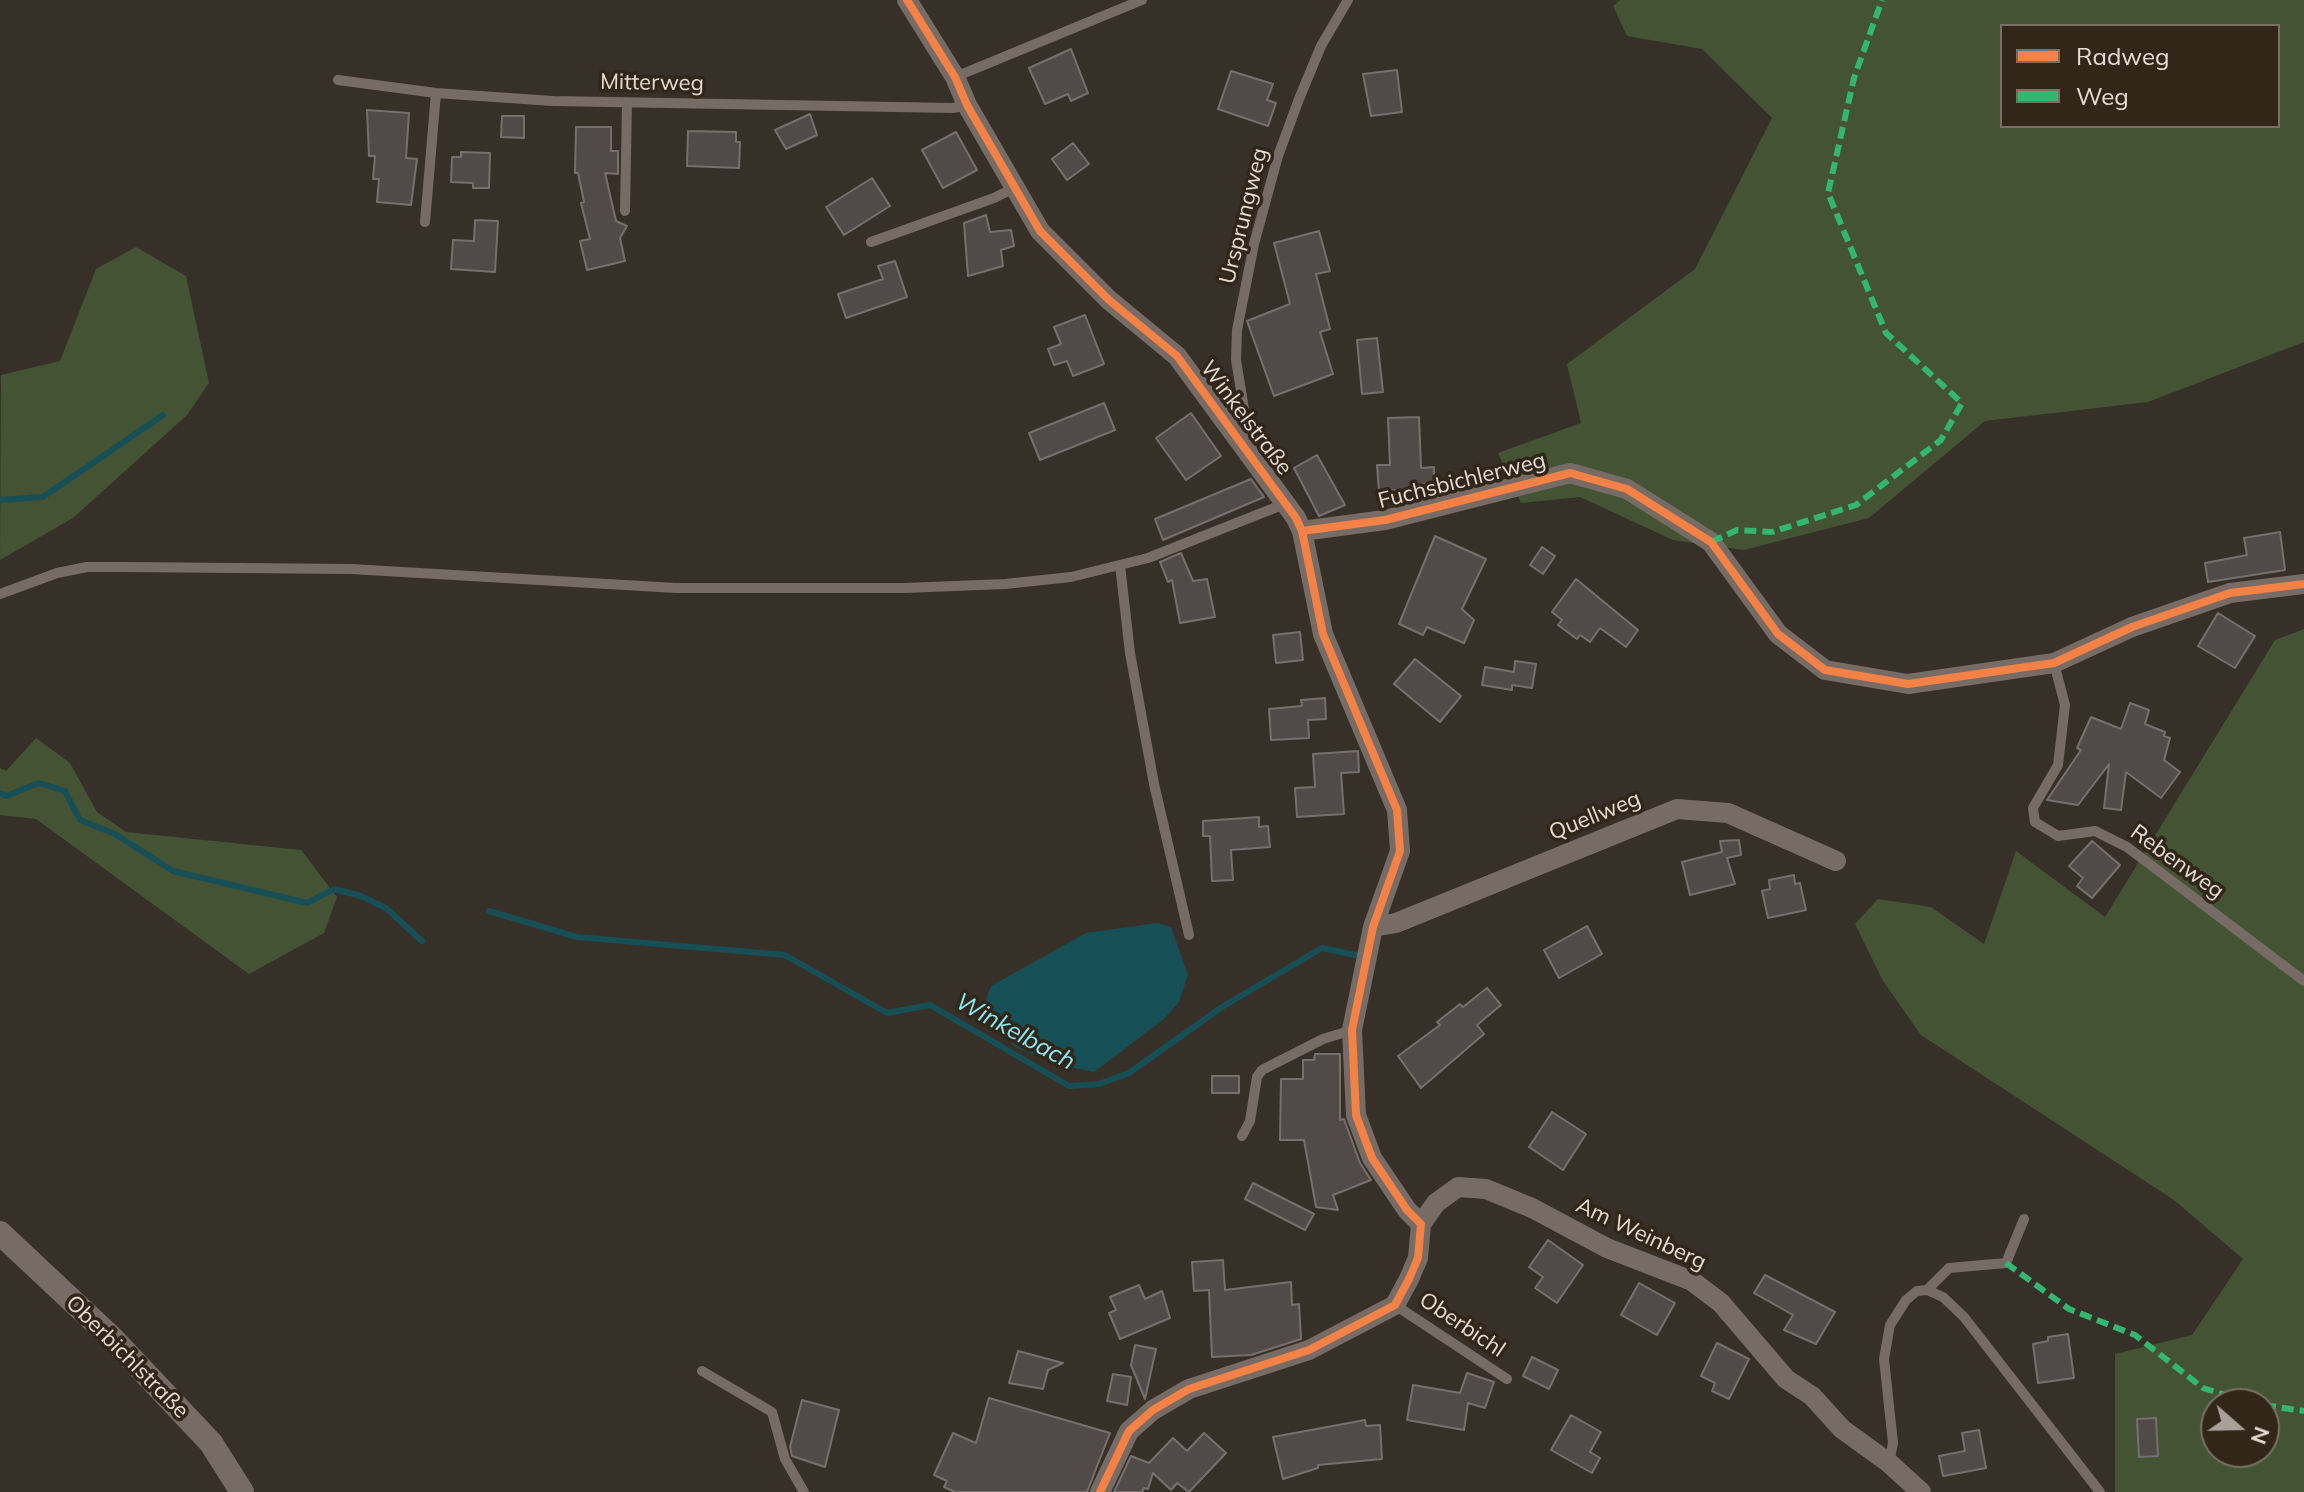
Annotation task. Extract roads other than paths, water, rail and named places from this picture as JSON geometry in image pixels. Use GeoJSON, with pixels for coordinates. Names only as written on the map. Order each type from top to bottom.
{"type":"FeatureCollection","features":[{"type":"Feature","properties":{"kind":"street","name":"Winkelstraße"},"geometry":{"type":"LineString","coordinates":[[907,0],[955,77],[967,105],[1050,245],[1177,356],[1287,503],[1302,531],[1323,634],[1397,810],[1400,851],[1373,927]]}},
{"type":"Feature","properties":{"kind":"street","name":"Fuchsbichlerweg"},"geometry":{"type":"LineString","coordinates":[[1302,531],[1385,520],[1570,473],[1627,489],[1711,542],[1778,634],[1825,670],[1908,684],[2054,663],[2132,627],[2230,593],[2304,584]]}},
{"type":"Feature","properties":{"kind":"street","name":"Quellweg"},"geometry":{"type":"LineString","coordinates":[[1373,927],[1396,923],[1677,809],[1728,813],[1836,861]]}},
{"type":"Feature","properties":{"kind":"street"},"geometry":{"type":"LineString","coordinates":[[1100,1492],[1129,1431],[1153,1410],[1189,1389],[1309,1350],[1395,1305],[1418,1258],[1421,1224],[1407,1210],[1372,1158],[1361,1129],[1354,1094],[1352,1030],[1373,927]]}},
{"type":"Feature","properties":{"kind":"street","name":"Am Weinberg"},"geometry":{"type":"LineString","coordinates":[[1421,1224],[1436,1203],[1458,1187],[1486,1189],[1532,1208],[1607,1248],[1692,1281],[1721,1303],[1786,1379],[1822,1405],[1842,1429],[1889,1463],[1921,1492]]}},
{"type":"Feature","properties":{"kind":"street","name":"Oberbichlstraße"},"geometry":{"type":"LineString","coordinates":[[0,1233],[113,1339],[211,1443],[242,1492]]}},
{"type":"Feature","properties":{"kind":"lane"},"geometry":{"type":"LineString","coordinates":[[955,77],[1142,0]]}},
{"type":"Feature","properties":{"kind":"lane","name":"Ursprungweg"},"geometry":{"type":"LineString","coordinates":[[1251,453],[1236,360],[1237,330],[1254,244],[1278,156],[1299,99],[1321,46],[1348,0]]}},
{"type":"Feature","properties":{"kind":"lane","name":"Mitterweg"},"geometry":{"type":"LineString","coordinates":[[338,80],[436,93],[627,103],[953,108],[967,105]]}},
{"type":"Feature","properties":{"kind":"lane"},"geometry":{"type":"LineString","coordinates":[[425,222],[436,93]]}},
{"type":"Feature","properties":{"kind":"lane"},"geometry":{"type":"LineString","coordinates":[[625,211],[627,103]]}},
{"type":"Feature","properties":{"kind":"lane"},"geometry":{"type":"LineString","coordinates":[[871,242],[1014,188]]}},
{"type":"Feature","properties":{"kind":"lane"},"geometry":{"type":"LineString","coordinates":[[0,594],[57,573],[87,567],[351,569],[676,588],[905,588],[1005,584],[1071,577],[1148,558],[1287,503]]}},
{"type":"Feature","properties":{"kind":"lane"},"geometry":{"type":"LineString","coordinates":[[1120,565],[1130,653],[1154,784],[1189,935]]}},
{"type":"Feature","properties":{"kind":"lane","name":"Rebenweg"},"geometry":{"type":"LineString","coordinates":[[2054,663],[2065,705],[2058,765],[2033,808],[2035,822],[2058,836],[2095,831],[2127,847],[2304,981]]}},
{"type":"Feature","properties":{"kind":"lane"},"geometry":{"type":"LineString","coordinates":[[1242,1136],[1250,1121],[1257,1077],[1262,1070],[1323,1039],[1352,1030]]}},
{"type":"Feature","properties":{"kind":"lane"},"geometry":{"type":"LineString","coordinates":[[1927,1290],[1949,1268],[2006,1263],[2024,1219]]}},
{"type":"Feature","properties":{"kind":"lane"},"geometry":{"type":"LineString","coordinates":[[1889,1463],[1893,1443],[1884,1359],[1890,1325],[1906,1300],[1917,1291],[1927,1290],[1943,1297],[1964,1317],[2100,1492]]}},
{"type":"Feature","properties":{"kind":"lane","name":"Oberbichl"},"geometry":{"type":"LineString","coordinates":[[1395,1305],[1507,1379]]}},
{"type":"Feature","properties":{"kind":"lane"},"geometry":{"type":"LineString","coordinates":[[702,1371],[772,1412],[785,1459],[804,1492]]}},
{"type":"Feature","properties":{"kind":"water"},"geometry":{"type":"Polygon","coordinates":[[[1157,923],[1171,927],[1188,975],[1179,1002],[1164,1019],[1094,1072],[1056,1064],[1015,1047],[983,1008],[991,986],[1086,933],[1157,923]]]}},
{"type":"Feature","properties":{"kind":"waterway"},"geometry":{"type":"LineString","coordinates":[[0,500],[43,497],[163,415]]}},
{"type":"Feature","properties":{"kind":"waterway","name":"Winkelbach"},"geometry":{"type":"LineString","coordinates":[[0,793],[6,796],[39,783],[65,791],[80,820],[115,834],[173,871],[307,903],[334,889],[361,896],[386,908],[422,941]]}},
{"type":"Feature","properties":{"kind":"waterway","name":"Winkelbach"},"geometry":{"type":"LineString","coordinates":[[489,911],[577,937],[785,955],[887,1013],[930,1005],[1069,1086],[1099,1084],[1129,1073],[1222,1007],[1322,948],[1361,956]]}}]}
